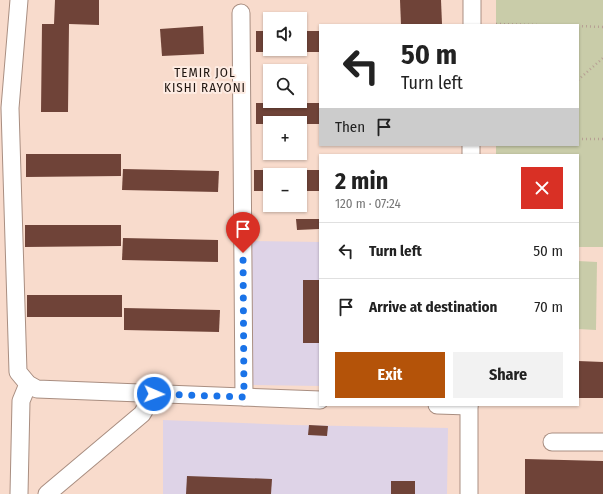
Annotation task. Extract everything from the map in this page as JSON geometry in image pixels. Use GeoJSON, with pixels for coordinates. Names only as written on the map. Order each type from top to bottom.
{"type":"FeatureCollection","features":[{"type":"Feature","properties":{"kind":"street"},"geometry":{"type":"LineString","coordinates":[[19,0],[10,108],[18,372],[28,384],[37,389],[319,400]]}},
{"type":"Feature","properties":{"kind":"street"},"geometry":{"type":"LineString","coordinates":[[472,0],[472,24]]}},
{"type":"Feature","properties":{"kind":"street"},"geometry":{"type":"LineString","coordinates":[[241,13],[244,397]]}},
{"type":"Feature","properties":{"kind":"street"},"geometry":{"type":"LineString","coordinates":[[19,494],[21,401],[28,384]]}},
{"type":"Feature","properties":{"kind":"street"},"geometry":{"type":"LineString","coordinates":[[47,494],[142,414],[154,394]]}},
{"type":"Feature","properties":{"kind":"street"},"geometry":{"type":"LineString","coordinates":[[469,406],[469,494]]}},
{"type":"Feature","properties":{"kind":"street"},"geometry":{"type":"LineString","coordinates":[[552,442],[603,442]]}},
{"type":"Feature","properties":{"kind":"path"},"geometry":{"type":"LineString","coordinates":[[579,26],[603,27]]}},
{"type":"Feature","properties":{"kind":"path"},"geometry":{"type":"LineString","coordinates":[[579,79],[603,58]]}},
{"type":"Feature","properties":{"kind":"path"},"geometry":{"type":"LineString","coordinates":[[579,139],[603,139]]}},
{"type":"Feature","properties":{"kind":"shaded area"},"geometry":{"type":"Polygon","coordinates":[[[251,241],[319,242],[319,386],[250,385],[251,241]]]}},
{"type":"Feature","properties":{"kind":"shaded area"},"geometry":{"type":"Polygon","coordinates":[[[163,420],[292,425],[448,428],[447,494],[163,494],[163,420]]]}},
{"type":"Feature","properties":{"kind":"green space"},"geometry":{"type":"Polygon","coordinates":[[[496,0],[603,0],[603,247],[579,247],[579,154],[496,154],[496,146],[579,146],[579,24],[496,24],[496,0]]]}},
{"type":"Feature","properties":{"kind":"green space"},"geometry":{"type":"Polygon","coordinates":[[[579,261],[597,262],[596,330],[579,329],[579,261]]]}},
{"type":"Feature","properties":{"kind":"building"},"geometry":{"type":"Polygon","coordinates":[[[55,0],[99,0],[99,25],[69,24],[68,112],[41,112],[42,24],[54,24],[55,0]]]}},
{"type":"Feature","properties":{"kind":"building"},"geometry":{"type":"Polygon","coordinates":[[[400,0],[441,0],[442,24],[401,24],[400,0]]]}},
{"type":"Feature","properties":{"kind":"building"},"geometry":{"type":"Polygon","coordinates":[[[203,26],[204,54],[162,56],[160,29],[203,26]]]}},
{"type":"Feature","properties":{"kind":"building"},"geometry":{"type":"Polygon","coordinates":[[[256,31],[263,31],[263,52],[256,52],[256,31]]]}},
{"type":"Feature","properties":{"kind":"building"},"geometry":{"type":"Polygon","coordinates":[[[307,31],[319,31],[319,52],[307,52],[307,31]]]}},
{"type":"Feature","properties":{"kind":"building"},"geometry":{"type":"Polygon","coordinates":[[[256,103],[263,103],[263,108],[307,108],[307,103],[319,103],[319,124],[307,124],[307,116],[263,116],[263,124],[256,124],[256,103]]]}},
{"type":"Feature","properties":{"kind":"building"},"geometry":{"type":"Polygon","coordinates":[[[26,154],[121,154],[121,176],[26,177],[26,154]]]}},
{"type":"Feature","properties":{"kind":"building"},"geometry":{"type":"Polygon","coordinates":[[[123,169],[219,171],[218,192],[122,190],[123,169]]]}},
{"type":"Feature","properties":{"kind":"building"},"geometry":{"type":"Polygon","coordinates":[[[254,170],[263,170],[263,191],[254,191],[254,170]]]}},
{"type":"Feature","properties":{"kind":"building"},"geometry":{"type":"Polygon","coordinates":[[[307,170],[319,170],[319,191],[307,191],[307,170]]]}},
{"type":"Feature","properties":{"kind":"building"},"geometry":{"type":"Polygon","coordinates":[[[296,219],[319,219],[319,229],[297,230],[296,219]]]}},
{"type":"Feature","properties":{"kind":"building"},"geometry":{"type":"Polygon","coordinates":[[[25,225],[121,225],[121,246],[25,247],[25,225]]]}},
{"type":"Feature","properties":{"kind":"building"},"geometry":{"type":"Polygon","coordinates":[[[123,238],[218,240],[218,262],[122,260],[123,238]]]}},
{"type":"Feature","properties":{"kind":"building"},"geometry":{"type":"Polygon","coordinates":[[[303,280],[319,280],[319,343],[303,343],[303,280]]]}},
{"type":"Feature","properties":{"kind":"building"},"geometry":{"type":"Polygon","coordinates":[[[27,295],[122,295],[122,317],[27,317],[27,295]]]}},
{"type":"Feature","properties":{"kind":"building"},"geometry":{"type":"Polygon","coordinates":[[[124,308],[220,310],[219,332],[124,330],[124,308]]]}},
{"type":"Feature","properties":{"kind":"building"},"geometry":{"type":"Polygon","coordinates":[[[579,361],[603,362],[603,398],[579,398],[579,361]]]}},
{"type":"Feature","properties":{"kind":"building"},"geometry":{"type":"Polygon","coordinates":[[[309,425],[328,426],[327,436],[308,435],[309,425]]]}},
{"type":"Feature","properties":{"kind":"building"},"geometry":{"type":"Polygon","coordinates":[[[525,459],[603,461],[603,494],[525,494],[525,459]]]}},
{"type":"Feature","properties":{"kind":"building"},"geometry":{"type":"Polygon","coordinates":[[[187,476],[272,479],[271,494],[186,494],[187,476]]]}},
{"type":"Feature","properties":{"kind":"building"},"geometry":{"type":"Polygon","coordinates":[[[391,481],[415,481],[415,494],[391,494],[391,481]]]}},
{"type":"Feature","properties":{"kind":"district","name":"TEMIR JOL KISHI RAYONI"},"geometry":{"type":"Point","coordinates":[205,80]}},
{"type":"Feature","properties":{"kind":"route"},"geometry":{"type":"LineString","coordinates":[[154,394],[244,397],[243,253]]}}]}
